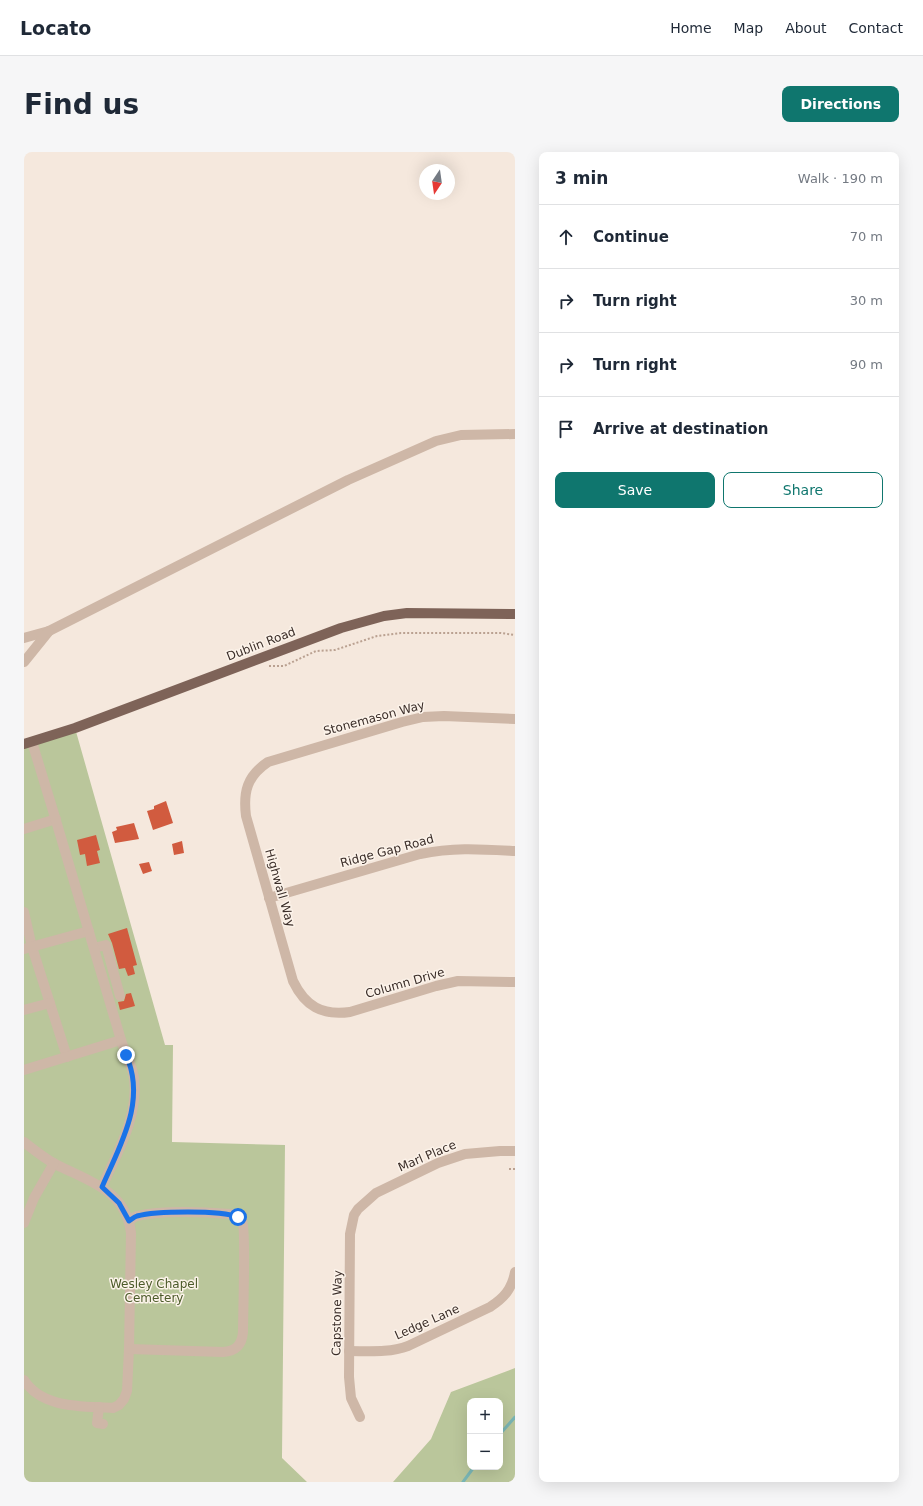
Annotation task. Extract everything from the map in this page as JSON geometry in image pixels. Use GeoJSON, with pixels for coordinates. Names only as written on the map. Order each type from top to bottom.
{"type":"FeatureCollection","features":[{"type":"Feature","properties":{"kind":"main road","name":"Dublin Road"},"geometry":{"type":"LineString","coordinates":[[28,743],[75,728],[341,628],[384,616],[430,613],[515,614]]}},
{"type":"Feature","properties":{"kind":"street"},"geometry":{"type":"LineString","coordinates":[[24,638],[48,631],[348,480],[436,440],[461,435],[515,434]]}},
{"type":"Feature","properties":{"kind":"street"},"geometry":{"type":"LineString","coordinates":[[24,662],[48,631]]}},
{"type":"Feature","properties":{"kind":"street","name":"Stonemason Way"},"geometry":{"type":"LineString","coordinates":[[249,781],[261,767],[276,759],[422,717],[444,716],[515,719]]}},
{"type":"Feature","properties":{"kind":"street"},"geometry":{"type":"LineString","coordinates":[[28,743],[56,819],[106,991],[134,1078],[133,1107],[126,1131],[102,1187]]}},
{"type":"Feature","properties":{"kind":"street","name":"Highwall Way"},"geometry":{"type":"LineString","coordinates":[[249,781],[244,798],[246,816],[293,981],[305,1000]]}},
{"type":"Feature","properties":{"kind":"street"},"geometry":{"type":"LineString","coordinates":[[24,829],[56,819]]}},
{"type":"Feature","properties":{"kind":"street","name":"Ridge Gap Road"},"geometry":{"type":"LineString","coordinates":[[269,898],[442,849],[463,848],[515,851]]}},
{"type":"Feature","properties":{"kind":"street"},"geometry":{"type":"LineString","coordinates":[[24,912],[28,948],[50,1003],[67,1057]]}},
{"type":"Feature","properties":{"kind":"street"},"geometry":{"type":"LineString","coordinates":[[28,948],[89,931]]}},
{"type":"Feature","properties":{"kind":"street"},"geometry":{"type":"LineString","coordinates":[[94,948],[106,945],[119,991],[106,991]]}},
{"type":"Feature","properties":{"kind":"street","name":"Column Drive"},"geometry":{"type":"LineString","coordinates":[[305,1000],[316,1008],[326,1012],[339,1014],[458,981],[515,982]]}},
{"type":"Feature","properties":{"kind":"street"},"geometry":{"type":"LineString","coordinates":[[24,1010],[50,1003]]}},
{"type":"Feature","properties":{"kind":"street"},"geometry":{"type":"LineString","coordinates":[[24,1070],[121,1040]]}},
{"type":"Feature","properties":{"kind":"street"},"geometry":{"type":"LineString","coordinates":[[24,1142],[54,1163],[102,1187],[119,1203],[129,1221],[131,1241],[129,1349],[127,1391],[124,1399],[113,1408],[66,1404],[40,1397],[24,1380]]}},
{"type":"Feature","properties":{"kind":"street","name":"Marl Place"},"geometry":{"type":"LineString","coordinates":[[358,1209],[376,1193],[450,1159],[465,1154],[481,1152],[515,1151]]}},
{"type":"Feature","properties":{"kind":"street"},"geometry":{"type":"LineString","coordinates":[[24,1223],[34,1198],[54,1163]]}},
{"type":"Feature","properties":{"kind":"street","name":"Capstone Way"},"geometry":{"type":"LineString","coordinates":[[358,1209],[354,1215],[350,1234],[349,1377],[351,1398],[360,1417]]}},
{"type":"Feature","properties":{"kind":"street"},"geometry":{"type":"LineString","coordinates":[[129,1221],[135,1216],[158,1214],[231,1214],[242,1220],[244,1225],[243,1338],[236,1348],[223,1352],[129,1349]]}},
{"type":"Feature","properties":{"kind":"street","name":"Ledge Lane"},"geometry":{"type":"LineString","coordinates":[[349,1350],[400,1350],[500,1301],[507,1293],[513,1281],[515,1272]]}},
{"type":"Feature","properties":{"kind":"street"},"geometry":{"type":"LineString","coordinates":[[99,1407],[97,1423],[103,1424]]}},
{"type":"Feature","properties":{"kind":"path"},"geometry":{"type":"LineString","coordinates":[[262,667],[284,666],[316,651],[335,650],[377,636],[389,636],[401,633],[501,633],[515,635]]}},
{"type":"Feature","properties":{"kind":"path"},"geometry":{"type":"LineString","coordinates":[[510,1169],[515,1169]]}},
{"type":"Feature","properties":{"kind":"green space","name":"Wesley Chapel Cemetery"},"geometry":{"type":"Polygon","coordinates":[[[75,728],[165,1045],[173,1045],[172,1142],[285,1145],[282,1458],[307,1482],[24,1482],[24,744],[75,728]]]}},
{"type":"Feature","properties":{"kind":"green space"},"geometry":{"type":"Polygon","coordinates":[[[515,1368],[515,1482],[393,1482],[431,1439],[451,1392],[515,1368]]]}},
{"type":"Feature","properties":{"kind":"building"},"geometry":{"type":"Polygon","coordinates":[[[166,801],[173,823],[153,830],[147,811],[154,809],[154,806],[166,801]]]}},
{"type":"Feature","properties":{"kind":"building"},"geometry":{"type":"Polygon","coordinates":[[[134,823],[139,839],[115,843],[112,832],[117,830],[116,827],[134,823]]]}},
{"type":"Feature","properties":{"kind":"building"},"geometry":{"type":"Polygon","coordinates":[[[96,835],[100,850],[97,851],[100,863],[87,866],[85,854],[80,855],[77,840],[96,835]]]}},
{"type":"Feature","properties":{"kind":"building"},"geometry":{"type":"Polygon","coordinates":[[[182,841],[184,853],[174,855],[172,844],[182,841]]]}},
{"type":"Feature","properties":{"kind":"building"},"geometry":{"type":"Polygon","coordinates":[[[149,862],[152,871],[143,874],[139,864],[149,862]]]}},
{"type":"Feature","properties":{"kind":"building"},"geometry":{"type":"Polygon","coordinates":[[[127,928],[137,965],[133,966],[135,974],[128,976],[125,968],[119,969],[108,934],[127,928]]]}},
{"type":"Feature","properties":{"kind":"building"},"geometry":{"type":"Polygon","coordinates":[[[131,993],[135,1006],[120,1010],[118,1002],[124,1001],[126,994],[131,993]]]}},
{"type":"Feature","properties":{"kind":"waterway"},"geometry":{"type":"LineString","coordinates":[[503,1431],[515,1417]]}},
{"type":"Feature","properties":{"kind":"waterway"},"geometry":{"type":"LineString","coordinates":[[463,1482],[472,1470]]}},
{"type":"Feature","properties":{"kind":"route"},"geometry":{"type":"LineString","coordinates":[[126,1055],[134,1078],[133,1107],[126,1131],[102,1187],[119,1203],[129,1221],[135,1216],[170,1213],[220,1213],[231,1214],[238,1217]]}}]}
